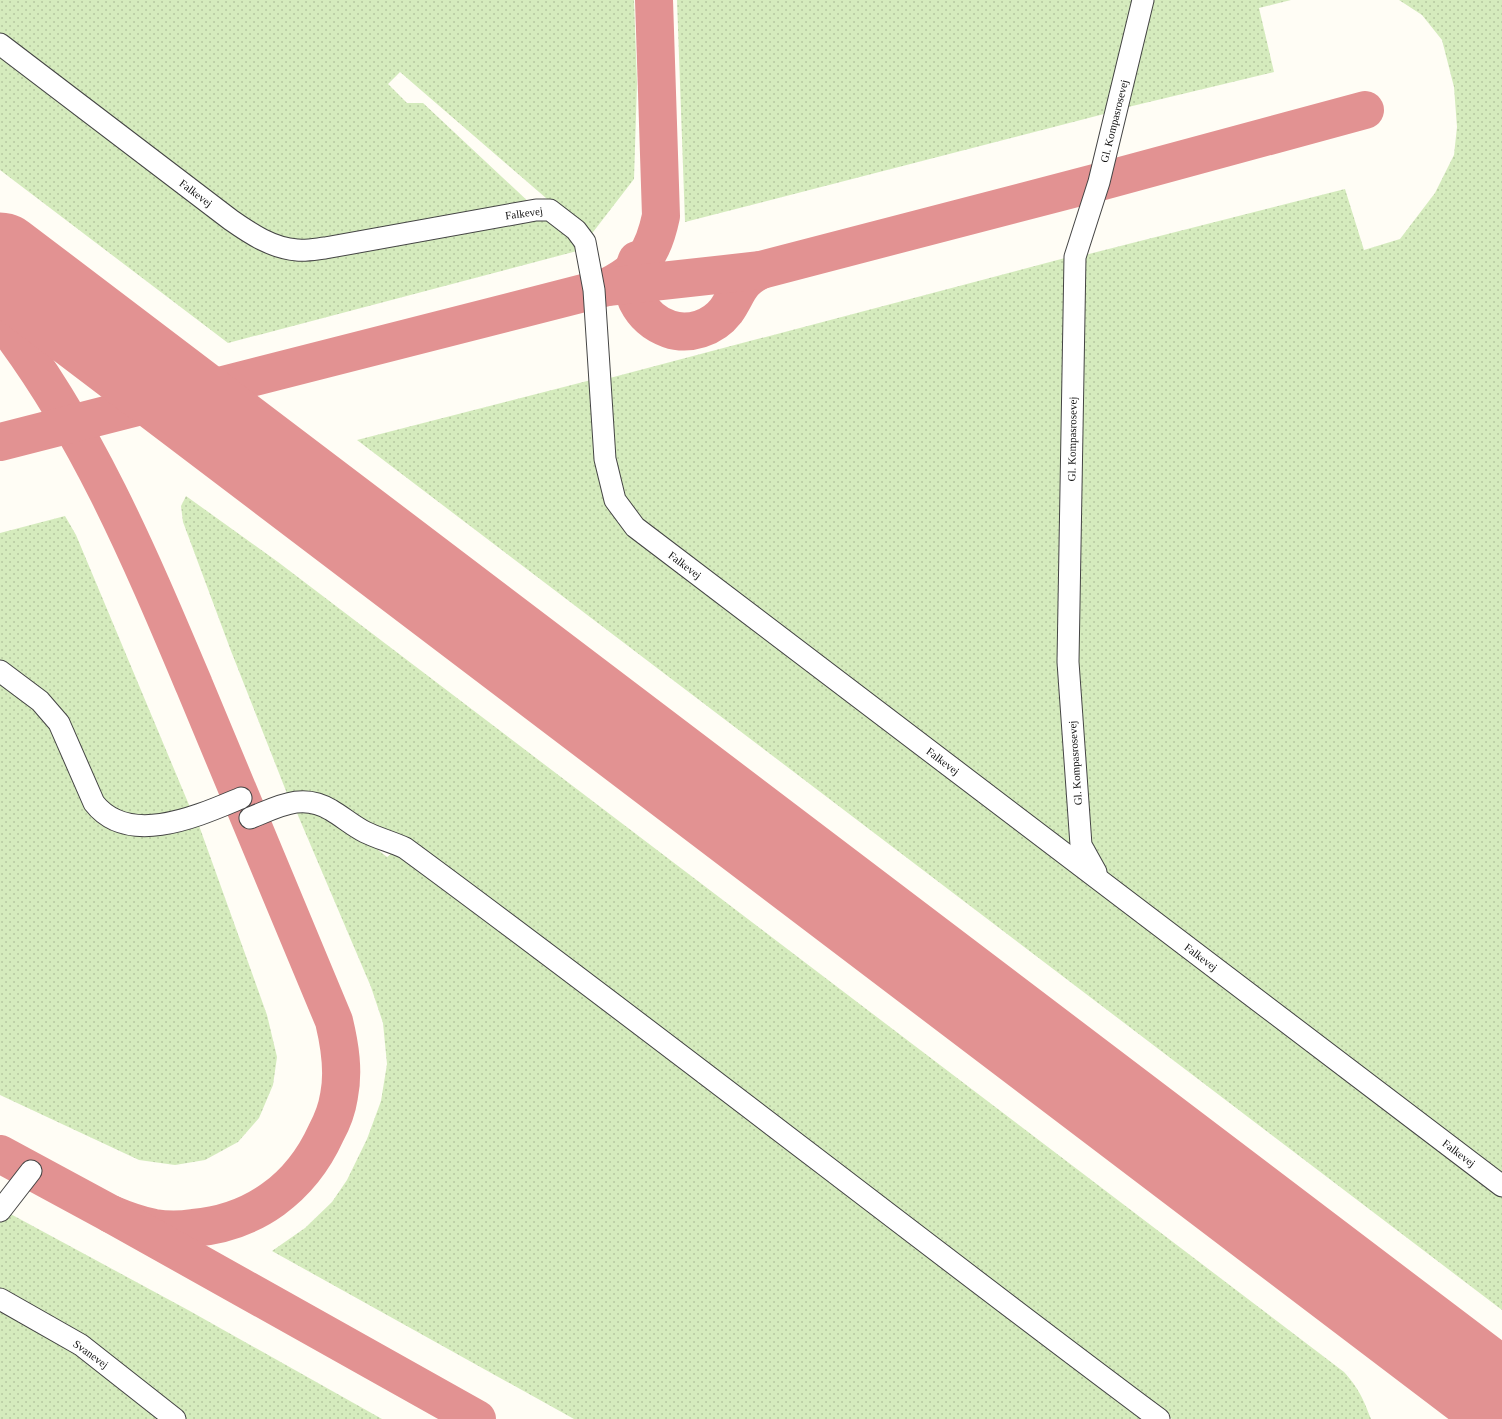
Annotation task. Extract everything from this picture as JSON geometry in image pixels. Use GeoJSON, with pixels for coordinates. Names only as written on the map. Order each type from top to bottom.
{"type":"FeatureCollection","features":[{"type":"Feature","properties":{"kind":"lane","name":"Gl. Kompasrosevej"},"geometry":{"type":"LineString","coordinates":[[1102,881],[1081,846],[1068,662],[1075,257],[1099,182],[1143,0]]}},
{"type":"Feature","properties":{"kind":"lane","name":"Falkevej"},"geometry":{"type":"LineString","coordinates":[[0,44],[231,220],[256,236],[279,246],[300,250],[325,248],[536,210],[550,210],[559,216],[576,230],[585,242],[594,290],[605,459],[614,500],[635,527],[1502,1186]]}},
{"type":"Feature","properties":{"kind":"lane"},"geometry":{"type":"LineString","coordinates":[[0,670],[40,700],[59,723],[94,803],[107,816],[118,821],[138,826],[164,824],[194,817],[241,798]]}},
{"type":"Feature","properties":{"kind":"lane"},"geometry":{"type":"LineString","coordinates":[[250,818],[291,802],[318,803],[332,810],[349,823],[365,832],[404,848],[512,927],[1159,1419]]}},
{"type":"Feature","properties":{"kind":"lane"},"geometry":{"type":"LineString","coordinates":[[0,1211],[31,1171]]}},
{"type":"Feature","properties":{"kind":"lane","name":"Svanevej"},"geometry":{"type":"LineString","coordinates":[[0,1299],[81,1345],[175,1419]]}},
{"type":"Feature","properties":{"kind":"green space"},"geometry":{"type":"Polygon","coordinates":[[[0,0],[634,0],[637,83],[634,179],[590,236],[400,72],[388,84],[407,103],[423,103],[532,205],[316,243],[289,241],[260,231],[0,35],[0,0]]]}},
{"type":"Feature","properties":{"kind":"green space"},"geometry":{"type":"Polygon","coordinates":[[[677,0],[1134,0],[1104,114],[685,222],[677,0]]]}},
{"type":"Feature","properties":{"kind":"green space"},"geometry":{"type":"Polygon","coordinates":[[[1152,0],[1291,0],[1259,8],[1274,72],[1124,108],[1152,0]]]}},
{"type":"Feature","properties":{"kind":"green space"},"geometry":{"type":"Polygon","coordinates":[[[1399,0],[1502,0],[1502,1179],[1104,877],[1088,850],[1074,663],[1081,256],[1345,189],[1364,250],[1400,239],[1435,193],[1454,155],[1457,127],[1454,87],[1442,40],[1422,15],[1399,0]]]}},
{"type":"Feature","properties":{"kind":"green space"},"geometry":{"type":"Polygon","coordinates":[[[0,50],[269,249],[544,214],[573,236],[577,251],[228,343],[0,170],[0,50]]]}},
{"type":"Feature","properties":{"kind":"green space"},"geometry":{"type":"Polygon","coordinates":[[[1065,258],[1078,856],[640,525],[619,495],[606,379],[1065,258]]]}},
{"type":"Feature","properties":{"kind":"green space"},"geometry":{"type":"Polygon","coordinates":[[[595,379],[609,500],[1502,1193],[1502,1310],[357,440],[595,379]]]}},
{"type":"Feature","properties":{"kind":"green space"},"geometry":{"type":"Polygon","coordinates":[[[186,496],[278,562],[1344,1372],[1360,1394],[1371,1419],[1172,1419],[477,893],[288,796],[231,651],[183,522],[181,506],[186,496]]]}},
{"type":"Feature","properties":{"kind":"green space"},"geometry":{"type":"Polygon","coordinates":[[[65,516],[76,535],[192,812],[164,820],[108,812],[62,720],[0,666],[0,533],[65,516]]]}},
{"type":"Feature","properties":{"kind":"green space"},"geometry":{"type":"Polygon","coordinates":[[[0,676],[36,702],[104,820],[197,820],[267,1015],[277,1057],[273,1085],[259,1118],[238,1142],[205,1160],[175,1165],[139,1160],[0,1095],[0,676]]]}},
{"type":"Feature","properties":{"kind":"green space"},"geometry":{"type":"Polygon","coordinates":[[[306,805],[364,839],[387,857],[396,850],[1148,1419],[574,1419],[272,1251],[305,1228],[332,1202],[347,1180],[367,1139],[381,1101],[387,1064],[383,1023],[371,987],[294,806],[306,805]]]}},
{"type":"Feature","properties":{"kind":"green space"},"geometry":{"type":"Polygon","coordinates":[[[5,1211],[188,1310],[382,1419],[178,1419],[0,1292],[0,1218],[5,1211]]]}},
{"type":"Feature","properties":{"kind":"green space"},"geometry":{"type":"Polygon","coordinates":[[[0,1306],[65,1342],[162,1419],[0,1419],[0,1306]]]}},
{"type":"Feature","properties":{"kind":"taxiway"},"geometry":{"type":"LineString","coordinates":[[607,287],[629,274],[644,259],[654,241],[661,216],[654,0]]}},
{"type":"Feature","properties":{"kind":"taxiway"},"geometry":{"type":"LineString","coordinates":[[0,442],[607,287],[761,270],[1099,182],[1365,110]]}},
{"type":"Feature","properties":{"kind":"taxiway"},"geometry":{"type":"LineString","coordinates":[[637,260],[632,280],[637,301],[643,311],[655,322],[664,327],[685,332],[708,326],[721,317],[743,283],[753,274],[761,270]]}},
{"type":"Feature","properties":{"kind":"taxiway"},"geometry":{"type":"LineString","coordinates":[[0,318],[31,360],[59,404],[85,449],[132,542],[194,685],[334,1021],[340,1049],[340,1087],[337,1106],[330,1124],[316,1153],[289,1186],[273,1199],[236,1219],[215,1225],[183,1229],[154,1228],[111,1214]]}},
{"type":"Feature","properties":{"kind":"taxiway"},"geometry":{"type":"LineString","coordinates":[[0,1154],[111,1214],[477,1419]]}},
{"type":"Feature","properties":{"kind":"taxiway"},"geometry":{"type":"LineString","coordinates":[[1475,1379],[1502,1411]]}},
{"type":"Feature","properties":{"kind":"runway"},"geometry":{"type":"LineString","coordinates":[[0,260],[1502,1400]]}}]}
